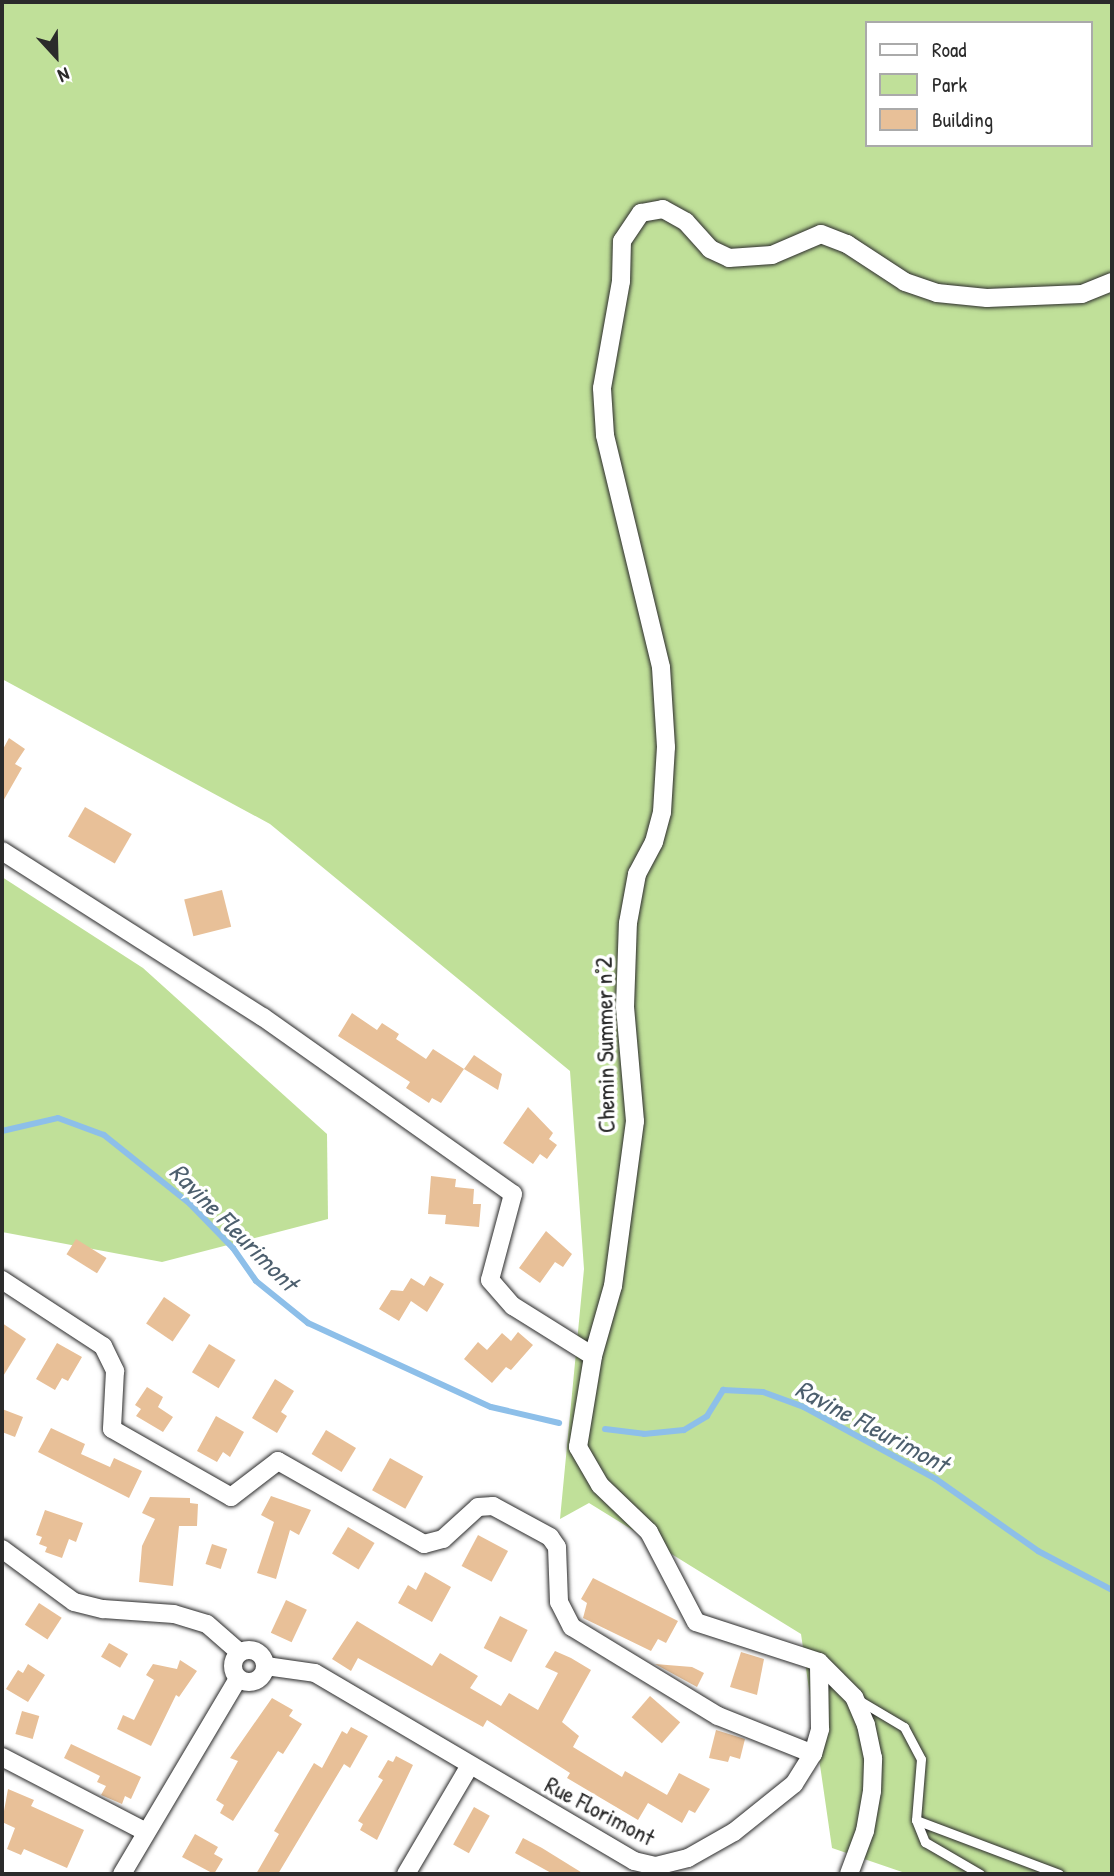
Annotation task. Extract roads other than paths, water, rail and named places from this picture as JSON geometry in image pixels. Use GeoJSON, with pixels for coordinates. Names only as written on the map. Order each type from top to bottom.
{"type":"FeatureCollection","features":[{"type":"Feature","properties":{"kind":"street","name":"Chemin Summer n°2"},"geometry":{"type":"LineString","coordinates":[[849,1874],[865,1830],[872,1791],[873,1758],[866,1725],[854,1697],[819,1662],[696,1622],[649,1532],[600,1485],[579,1447],[593,1356],[613,1286],[635,1121],[625,1007],[628,923],[637,874],[654,842],[662,812],[666,747],[661,667],[605,435],[602,388],[621,281],[622,241],[628,226],[641,213],[663,209],[686,222],[710,249],[730,258],[772,255],[821,234],[847,244],[905,282],[937,293],[987,298],[1082,294],[1112,282]]}},
{"type":"Feature","properties":{"kind":"street"},"geometry":{"type":"LineString","coordinates":[[2,851],[263,1017],[513,1194],[490,1280],[513,1306],[593,1356]]}},
{"type":"Feature","properties":{"kind":"street"},"geometry":{"type":"LineString","coordinates":[[2,1280],[103,1346],[115,1371],[112,1429],[231,1497],[278,1461],[424,1544],[443,1539],[478,1507],[493,1506],[550,1537],[558,1547],[559,1602],[572,1627],[718,1716],[813,1754]]}},
{"type":"Feature","properties":{"kind":"street"},"geometry":{"type":"LineString","coordinates":[[2,1549],[74,1602],[103,1609],[174,1614],[206,1624],[239,1652]]}},
{"type":"Feature","properties":{"kind":"street"},"geometry":{"type":"LineString","coordinates":[[121,1874],[239,1679],[233,1659],[239,1652],[256,1650],[266,1666],[255,1681],[239,1679]]}},
{"type":"Feature","properties":{"kind":"street","name":"Rue Florimont"},"geometry":{"type":"LineString","coordinates":[[266,1666],[315,1673],[469,1767],[634,1860],[656,1867],[688,1858],[734,1832],[794,1784],[813,1754],[822,1713],[819,1662]]}},
{"type":"Feature","properties":{"kind":"street"},"geometry":{"type":"LineString","coordinates":[[2,1757],[146,1832]]}},
{"type":"Feature","properties":{"kind":"street"},"geometry":{"type":"LineString","coordinates":[[406,1874],[469,1767]]}},
{"type":"Feature","properties":{"kind":"lane"},"geometry":{"type":"LineString","coordinates":[[854,1697],[904,1727],[921,1759],[916,1820],[925,1842],[980,1874]]}},
{"type":"Feature","properties":{"kind":"lane"},"geometry":{"type":"LineString","coordinates":[[916,1820],[1059,1874]]}},
{"type":"Feature","properties":{"kind":"waterway","name":"Ravine Fleurimont"},"geometry":{"type":"LineString","coordinates":[[2,1131],[58,1118],[104,1135],[190,1204],[233,1248],[256,1281],[308,1323],[491,1407],[559,1423]]}},
{"type":"Feature","properties":{"kind":"waterway","name":"Ravine Fleurimont"},"geometry":{"type":"LineString","coordinates":[[605,1429],[644,1434],[684,1430],[707,1416],[723,1390],[763,1392],[804,1407],[936,1479],[1038,1551],[1112,1590]]}}]}
